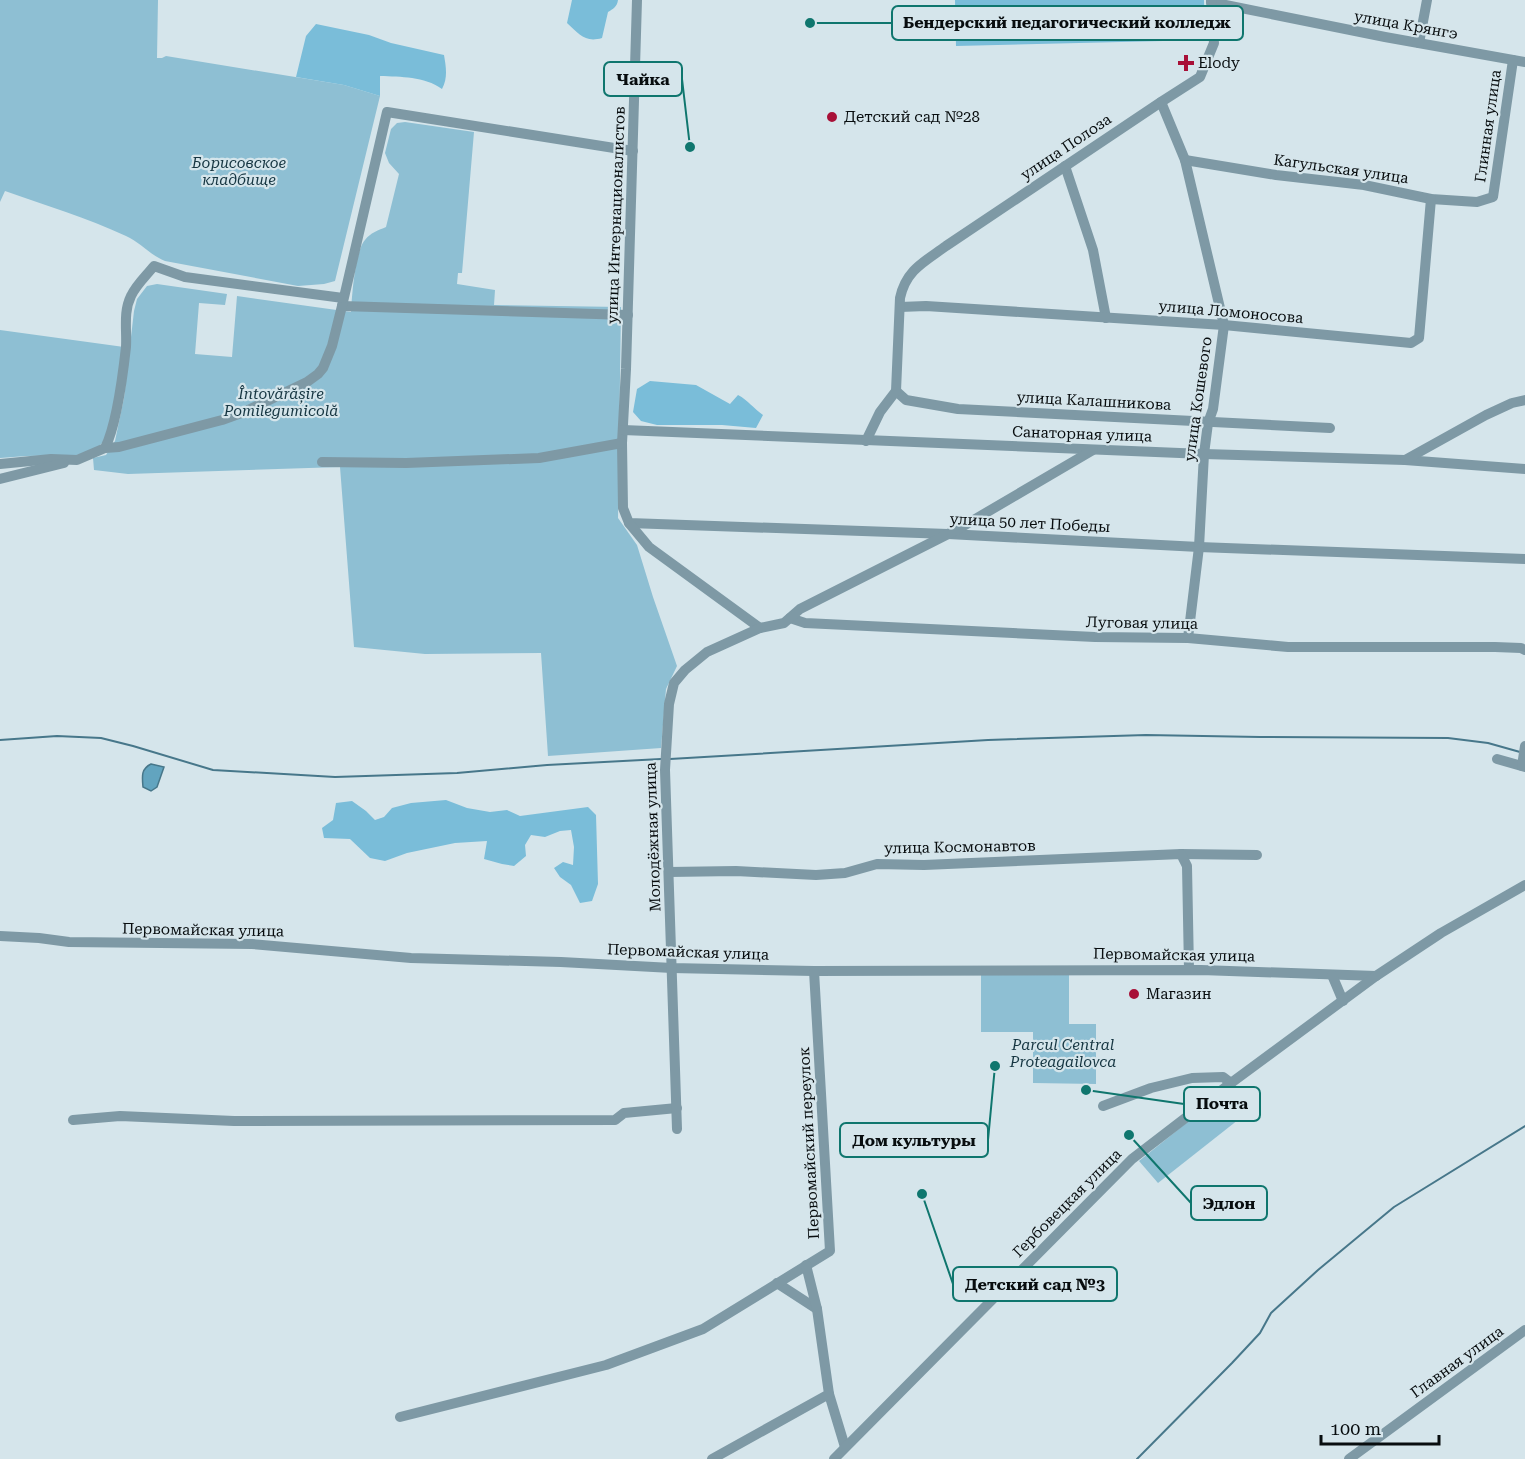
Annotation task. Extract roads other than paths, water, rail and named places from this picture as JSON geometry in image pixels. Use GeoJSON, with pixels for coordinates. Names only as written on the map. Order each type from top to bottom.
{"type":"FeatureCollection","features":[{"type":"Feature","properties":{"kind":"street","name":"улица Интернационалистов"},"geometry":{"type":"LineString","coordinates":[[623,430],[638,0]]}},
{"type":"Feature","properties":{"kind":"street"},"geometry":{"type":"LineString","coordinates":[[1419,43],[1426,0]]}},
{"type":"Feature","properties":{"kind":"street","name":"улица Крянгэ"},"geometry":{"type":"LineString","coordinates":[[1211,1],[1525,62]]}},
{"type":"Feature","properties":{"kind":"street","name":"улица Полоза"},"geometry":{"type":"LineString","coordinates":[[900,303],[903,287],[912,271],[1200,77],[1214,43],[1211,1]]}},
{"type":"Feature","properties":{"kind":"street","name":"Глинная улица"},"geometry":{"type":"LineString","coordinates":[[1493,197],[1513,60]]}},
{"type":"Feature","properties":{"kind":"street","name":"улица Кошевого"},"geometry":{"type":"LineString","coordinates":[[1161,102],[1185,159],[1224,325],[1213,409],[1208,423],[1204,454],[1198,547],[1188,638]]}},
{"type":"Feature","properties":{"kind":"street"},"geometry":{"type":"LineString","coordinates":[[0,479],[77,460],[105,448],[128,445],[222,420],[307,382],[318,374],[327,360],[387,112],[633,151]]}},
{"type":"Feature","properties":{"kind":"street","name":"Кагульская улица"},"geometry":{"type":"LineString","coordinates":[[1185,159],[1276,175],[1364,184],[1431,199],[1477,202],[1493,197]]}},
{"type":"Feature","properties":{"kind":"street"},"geometry":{"type":"LineString","coordinates":[[1065,166],[1093,249],[1106,318]]}},
{"type":"Feature","properties":{"kind":"street","name":"улица Ломоносова"},"geometry":{"type":"LineString","coordinates":[[900,303],[1224,325],[1411,343],[1419,338],[1431,199]]}},
{"type":"Feature","properties":{"kind":"street"},"geometry":{"type":"LineString","coordinates":[[105,448],[115,415],[122,374],[129,298],[154,266],[185,276],[342,302],[628,315]]}},
{"type":"Feature","properties":{"kind":"street"},"geometry":{"type":"LineString","coordinates":[[866,441],[880,412],[896,391],[900,303]]}},
{"type":"Feature","properties":{"kind":"street","name":"улица Калашникова"},"geometry":{"type":"LineString","coordinates":[[896,391],[906,400],[958,409],[1330,428]]}},
{"type":"Feature","properties":{"kind":"street"},"geometry":{"type":"LineString","coordinates":[[1405,460],[1486,415],[1512,403],[1525,400]]}},
{"type":"Feature","properties":{"kind":"street"},"geometry":{"type":"LineString","coordinates":[[623,430],[624,508],[628,523],[649,547],[760,628]]}},
{"type":"Feature","properties":{"kind":"street","name":"Санаторная улица"},"geometry":{"type":"LineString","coordinates":[[623,430],[1093,450],[1405,460],[1525,469]]}},
{"type":"Feature","properties":{"kind":"street"},"geometry":{"type":"LineString","coordinates":[[322,462],[406,463],[539,458],[622,443]]}},
{"type":"Feature","properties":{"kind":"street","name":"Молодёжная улица"},"geometry":{"type":"LineString","coordinates":[[677,1129],[666,770],[669,704],[674,683],[685,670],[707,652],[760,628],[784,623],[800,609],[948,534],[1093,450]]}},
{"type":"Feature","properties":{"kind":"street"},"geometry":{"type":"LineString","coordinates":[[0,464],[51,459],[77,460]]}},
{"type":"Feature","properties":{"kind":"street","name":"улица 50 лет Победы"},"geometry":{"type":"LineString","coordinates":[[628,523],[948,534],[1198,547],[1525,559]]}},
{"type":"Feature","properties":{"kind":"street","name":"Луговая улица"},"geometry":{"type":"LineString","coordinates":[[790,618],[805,623],[851,626],[1095,638],[1188,638],[1288,647],[1495,647],[1525,650]]}},
{"type":"Feature","properties":{"kind":"street"},"geometry":{"type":"LineString","coordinates":[[1497,759],[1524,757]]}},
{"type":"Feature","properties":{"kind":"street"},"geometry":{"type":"LineString","coordinates":[[1181,855],[1187,866],[1189,970]]}},
{"type":"Feature","properties":{"kind":"street","name":"улица Космонавтов"},"geometry":{"type":"LineString","coordinates":[[669,872],[736,871],[816,874],[845,873],[877,864],[924,865],[1181,855],[1257,855]]}},
{"type":"Feature","properties":{"kind":"street","name":"Гербовецкая улица"},"geometry":{"type":"LineString","coordinates":[[834,1459],[1132,1159],[1376,976],[1441,933],[1525,885]]}},
{"type":"Feature","properties":{"kind":"street","name":"Первомайская улица"},"geometry":{"type":"LineString","coordinates":[[0,936],[69,942],[252,944],[411,958],[672,968],[814,971],[1189,970],[1376,976]]}},
{"type":"Feature","properties":{"kind":"street","name":"Первомайский переулок"},"geometry":{"type":"LineString","coordinates":[[400,1417],[606,1365],[703,1329],[830,1251],[814,971]]}},
{"type":"Feature","properties":{"kind":"street"},"geometry":{"type":"LineString","coordinates":[[1332,975],[1343,1001]]}},
{"type":"Feature","properties":{"kind":"street"},"geometry":{"type":"LineString","coordinates":[[1103,1106],[1151,1088],[1192,1078],[1223,1077],[1231,1083]]}},
{"type":"Feature","properties":{"kind":"street"},"geometry":{"type":"LineString","coordinates":[[73,1120],[120,1116],[234,1121],[615,1120],[624,1113],[677,1108]]}},
{"type":"Feature","properties":{"kind":"street"},"geometry":{"type":"LineString","coordinates":[[806,1265],[817,1309],[829,1394],[845,1447]]}},
{"type":"Feature","properties":{"kind":"street"},"geometry":{"type":"LineString","coordinates":[[777,1283],[817,1309]]}},
{"type":"Feature","properties":{"kind":"street","name":"Главная улица"},"geometry":{"type":"LineString","coordinates":[[1349,1459],[1525,1330]]}},
{"type":"Feature","properties":{"kind":"street"},"geometry":{"type":"LineString","coordinates":[[712,1459],[829,1394]]}},
{"type":"Feature","properties":{"kind":"waterway"},"geometry":{"type":"LineString","coordinates":[[670,759],[988,740],[1146,735],[1448,738],[1488,743],[1520,752]]}},
{"type":"Feature","properties":{"kind":"waterway"},"geometry":{"type":"LineString","coordinates":[[0,740],[57,736],[101,738],[213,770],[335,777],[457,773],[547,765],[661,759]]}},
{"type":"Feature","properties":{"kind":"waterway"},"geometry":{"type":"LineString","coordinates":[[1137,1459],[1260,1333],[1271,1313],[1318,1270],[1394,1207],[1525,1126]]}},
{"type":"Feature","properties":{"kind":"place","name":"Бендерский педагогический колледж"},"geometry":{"type":"Point","coordinates":[810,23]}},
{"type":"Feature","properties":{"kind":"place","name":"Elody"},"geometry":{"type":"Point","coordinates":[1186,63]}},
{"type":"Feature","properties":{"kind":"place","name":"Детский сад №28"},"geometry":{"type":"Point","coordinates":[832,117]}},
{"type":"Feature","properties":{"kind":"place","name":"Чайка"},"geometry":{"type":"Point","coordinates":[690,147]}},
{"type":"Feature","properties":{"kind":"place","name":"Магазин"},"geometry":{"type":"Point","coordinates":[1134,994]}},
{"type":"Feature","properties":{"kind":"place","name":"Дом культуры"},"geometry":{"type":"Point","coordinates":[995,1066]}},
{"type":"Feature","properties":{"kind":"place","name":"Почта"},"geometry":{"type":"Point","coordinates":[1086,1090]}},
{"type":"Feature","properties":{"kind":"place","name":"Эдлон"},"geometry":{"type":"Point","coordinates":[1129,1135]}},
{"type":"Feature","properties":{"kind":"place","name":"Детский сад №3"},"geometry":{"type":"Point","coordinates":[922,1194]}},
{"type":"Feature","properties":{"kind":"park label","name":"Борисовское кладбище"},"geometry":{"type":"Point","coordinates":[239,172]}},
{"type":"Feature","properties":{"kind":"park label","name":"Întovărășire Pomilegumicolă"},"geometry":{"type":"Point","coordinates":[281,402]}},
{"type":"Feature","properties":{"kind":"park label","name":"Parcul Central Proteagailovca"},"geometry":{"type":"Point","coordinates":[1063,1054]}}]}
